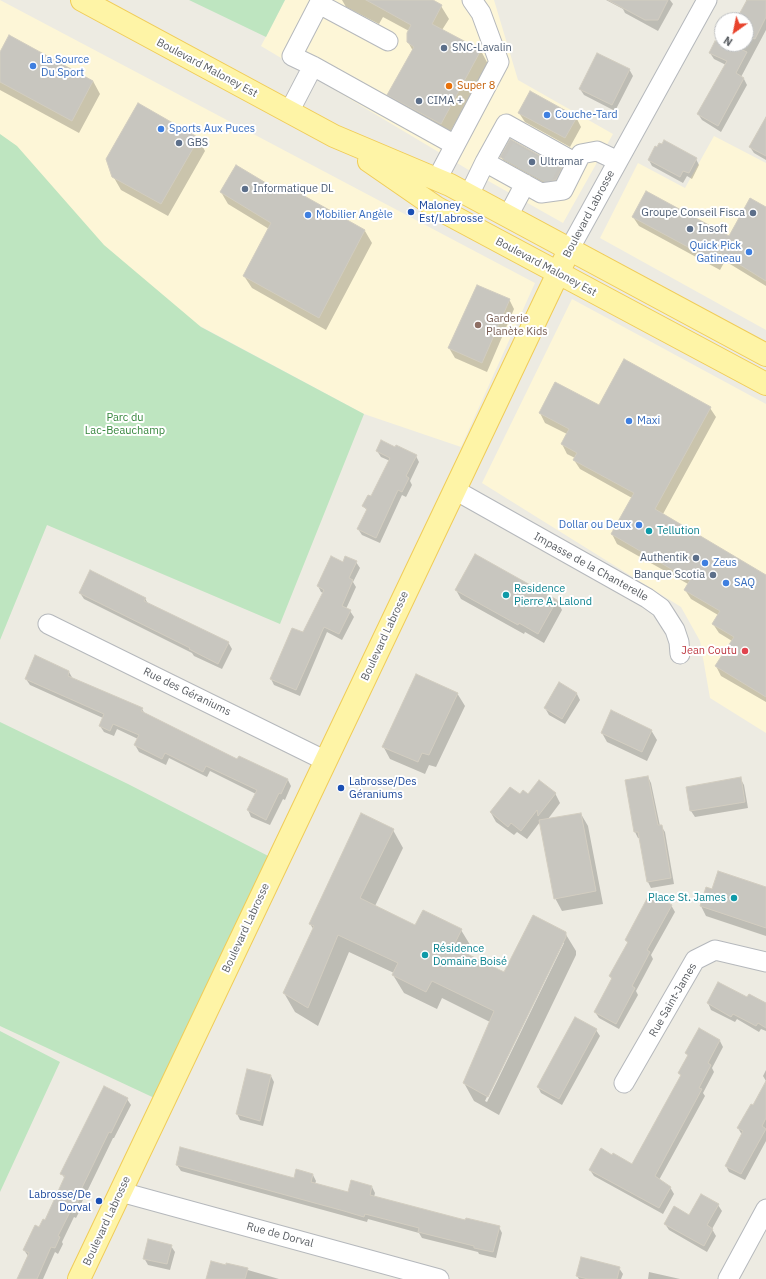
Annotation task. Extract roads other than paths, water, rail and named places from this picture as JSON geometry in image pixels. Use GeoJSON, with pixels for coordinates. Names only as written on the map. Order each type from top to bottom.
{"type":"FeatureCollection","features":[{"type":"Feature","properties":{"kind":"main road","name":"Boulevard Maloney Est"},"geometry":{"type":"LineString","coordinates":[[82,0],[334,136],[437,179],[469,195],[570,248],[766,355]]}},
{"type":"Feature","properties":{"kind":"main road","name":"Boulevard Maloney Est"},"geometry":{"type":"LineString","coordinates":[[334,136],[437,208],[766,384]]}},
{"type":"Feature","properties":{"kind":"main road","name":"Boulevard Labrosse"},"geometry":{"type":"LineString","coordinates":[[79,1279],[570,248]]}},
{"type":"Feature","properties":{"kind":"street"},"geometry":{"type":"LineString","coordinates":[[437,179],[499,62],[482,13],[472,0]]}},
{"type":"Feature","properties":{"kind":"street","name":"Boulevard Labrosse"},"geometry":{"type":"LineString","coordinates":[[570,248],[707,0]]}},
{"type":"Feature","properties":{"kind":"street"},"geometry":{"type":"LineString","coordinates":[[388,41],[320,2],[292,56],[313,66],[455,145]]}},
{"type":"Feature","properties":{"kind":"street"},"geometry":{"type":"LineString","coordinates":[[289,112],[313,66]]}},
{"type":"Feature","properties":{"kind":"street"},"geometry":{"type":"LineString","coordinates":[[469,195],[506,124],[539,149],[576,162]]}},
{"type":"Feature","properties":{"kind":"street"},"geometry":{"type":"LineString","coordinates":[[485,162],[524,178],[541,193],[563,190],[581,154],[597,151],[618,162]]}},
{"type":"Feature","properties":{"kind":"street"},"geometry":{"type":"LineString","coordinates":[[508,216],[524,178]]}},
{"type":"Feature","properties":{"kind":"street","name":"Impasse de la Chanterelle"},"geometry":{"type":"LineString","coordinates":[[455,490],[647,598],[661,608],[675,630],[679,642],[680,654]]}},
{"type":"Feature","properties":{"kind":"street","name":"Rue des Géraniums"},"geometry":{"type":"LineString","coordinates":[[48,624],[326,760]]}},
{"type":"Feature","properties":{"kind":"street","name":"Rue Saint-James"},"geometry":{"type":"LineString","coordinates":[[624,1083],[695,960],[715,950],[766,962]]}},
{"type":"Feature","properties":{"kind":"street","name":"Rue de Dorval"},"geometry":{"type":"LineString","coordinates":[[121,1192],[439,1279]]}},
{"type":"Feature","properties":{"kind":"street"},"geometry":{"type":"LineString","coordinates":[[728,1279],[766,1209]]}},
{"type":"Feature","properties":{"kind":"tunnel"},"geometry":{"type":"LineString","coordinates":[[512,164],[522,146]]}},
{"type":"Feature","properties":{"kind":"tunnel"},"geometry":{"type":"LineString","coordinates":[[526,172],[536,154]]}},
{"type":"Feature","properties":{"kind":"tunnel"},"geometry":{"type":"LineString","coordinates":[[541,180],[551,162]]}},
{"type":"Feature","properties":{"kind":"place","name":"SNC-Lavalin"},"geometry":{"type":"Point","coordinates":[444,48]}},
{"type":"Feature","properties":{"kind":"place","name":"La Source Du Sport"},"geometry":{"type":"Point","coordinates":[33,66]}},
{"type":"Feature","properties":{"kind":"place","name":"Super 8"},"geometry":{"type":"Point","coordinates":[449,86]}},
{"type":"Feature","properties":{"kind":"place","name":"CIMA +"},"geometry":{"type":"Point","coordinates":[419,101]}},
{"type":"Feature","properties":{"kind":"place","name":"Couche-Tard"},"geometry":{"type":"Point","coordinates":[547,115]}},
{"type":"Feature","properties":{"kind":"place","name":"Sports Aux Puces"},"geometry":{"type":"Point","coordinates":[161,129]}},
{"type":"Feature","properties":{"kind":"place","name":"GBS"},"geometry":{"type":"Point","coordinates":[179,143]}},
{"type":"Feature","properties":{"kind":"place","name":"Ultramar"},"geometry":{"type":"Point","coordinates":[532,162]}},
{"type":"Feature","properties":{"kind":"place","name":"Informatique DL"},"geometry":{"type":"Point","coordinates":[245,189]}},
{"type":"Feature","properties":{"kind":"place","name":"Maloney Est/Labrosse"},"geometry":{"type":"Point","coordinates":[411,212]}},
{"type":"Feature","properties":{"kind":"place","name":"Groupe Conseil Fisca"},"geometry":{"type":"Point","coordinates":[753,213]}},
{"type":"Feature","properties":{"kind":"place","name":"Mobilier Angèle"},"geometry":{"type":"Point","coordinates":[308,215]}},
{"type":"Feature","properties":{"kind":"place","name":"Insoft"},"geometry":{"type":"Point","coordinates":[690,229]}},
{"type":"Feature","properties":{"kind":"place","name":"Quick Pick Gatineau"},"geometry":{"type":"Point","coordinates":[749,252]}},
{"type":"Feature","properties":{"kind":"place","name":"Garderie Planète Kids"},"geometry":{"type":"Point","coordinates":[478,325]}},
{"type":"Feature","properties":{"kind":"place","name":"Maxi"},"geometry":{"type":"Point","coordinates":[629,421]}},
{"type":"Feature","properties":{"kind":"place","name":"Dollar ou Deux"},"geometry":{"type":"Point","coordinates":[639,525]}},
{"type":"Feature","properties":{"kind":"place","name":"Tellution"},"geometry":{"type":"Point","coordinates":[649,531]}},
{"type":"Feature","properties":{"kind":"place","name":"Authentik"},"geometry":{"type":"Point","coordinates":[696,558]}},
{"type":"Feature","properties":{"kind":"place","name":"Zeus"},"geometry":{"type":"Point","coordinates":[705,563]}},
{"type":"Feature","properties":{"kind":"place","name":"Banque Scotia"},"geometry":{"type":"Point","coordinates":[713,575]}},
{"type":"Feature","properties":{"kind":"place","name":"SAQ"},"geometry":{"type":"Point","coordinates":[726,583]}},
{"type":"Feature","properties":{"kind":"place","name":"Residence Pierre A. Lalond"},"geometry":{"type":"Point","coordinates":[506,595]}},
{"type":"Feature","properties":{"kind":"place","name":"Jean Coutu"},"geometry":{"type":"Point","coordinates":[745,651]}},
{"type":"Feature","properties":{"kind":"place","name":"Labrosse/Des Géraniums"},"geometry":{"type":"Point","coordinates":[341,788]}},
{"type":"Feature","properties":{"kind":"place","name":"Place St. James"},"geometry":{"type":"Point","coordinates":[734,898]}},
{"type":"Feature","properties":{"kind":"place","name":"Résidence Domaine Boisé"},"geometry":{"type":"Point","coordinates":[425,955]}},
{"type":"Feature","properties":{"kind":"place","name":"Labrosse/De Dorval"},"geometry":{"type":"Point","coordinates":[99,1201]}},
{"type":"Feature","properties":{"kind":"park label","name":"Parc du Lac-Beauchamp"},"geometry":{"type":"Point","coordinates":[125,424]}}]}
